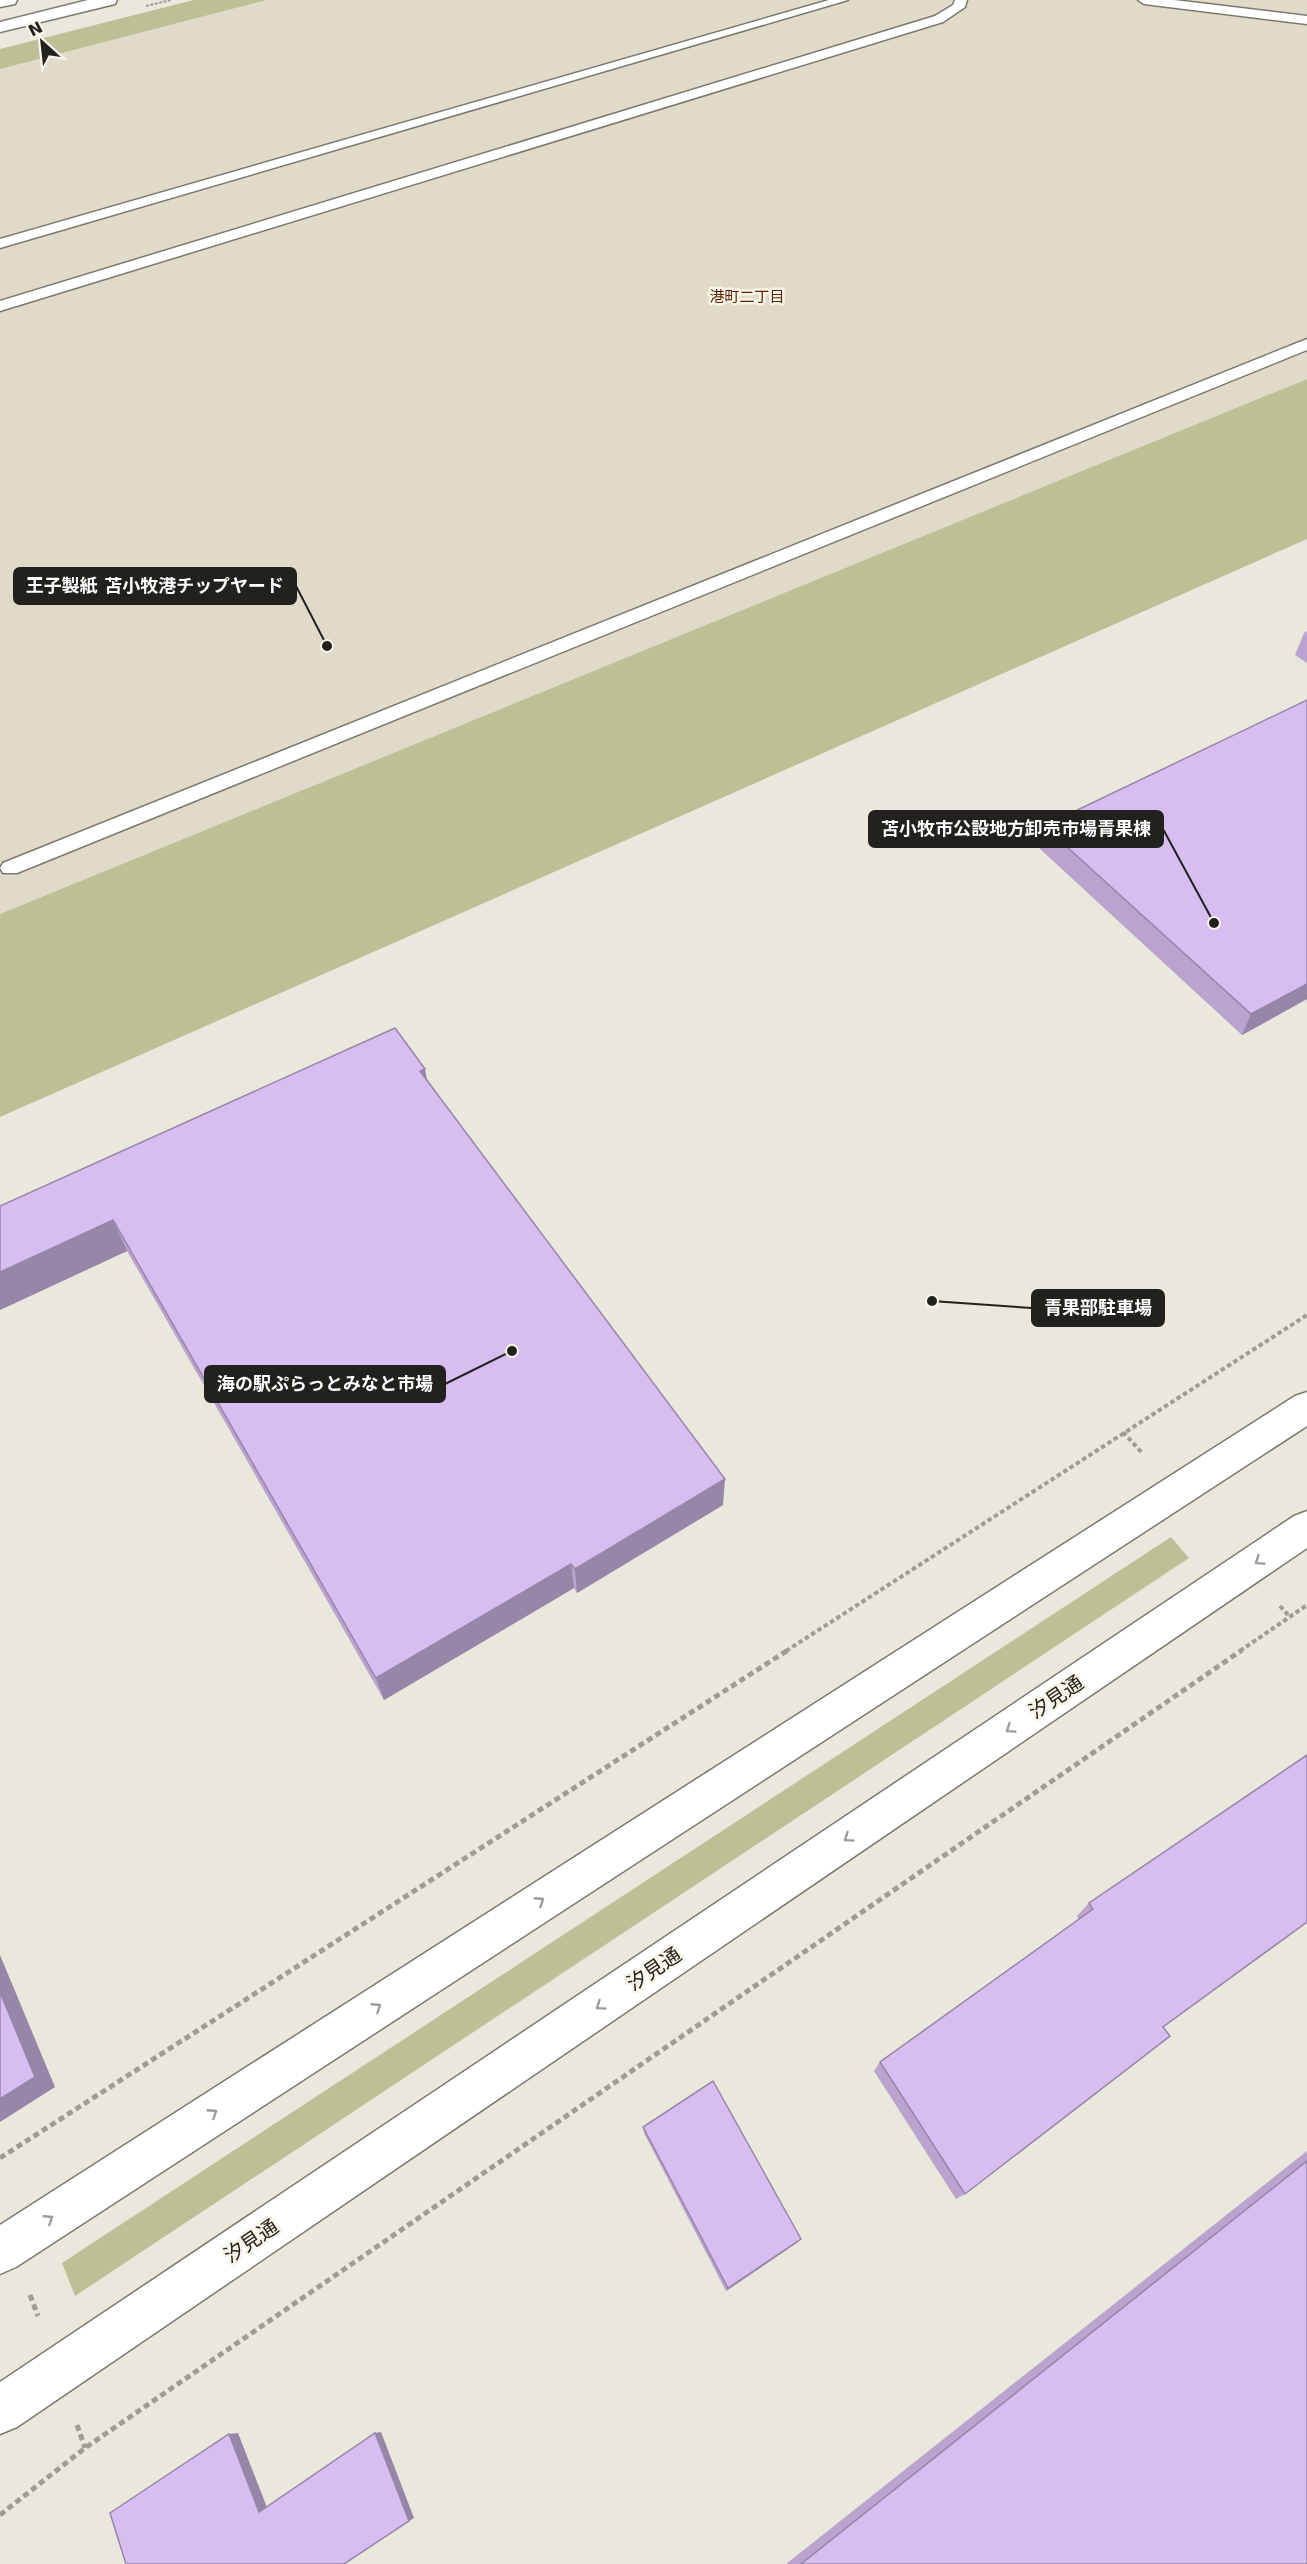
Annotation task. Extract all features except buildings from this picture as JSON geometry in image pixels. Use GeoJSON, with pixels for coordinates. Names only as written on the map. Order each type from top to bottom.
{"type":"FeatureCollection","features":[{"type":"Feature","properties":{"kind":"street"},"geometry":{"type":"LineString","coordinates":[[0,2],[9,0]]}},
{"type":"Feature","properties":{"kind":"street"},"geometry":{"type":"LineString","coordinates":[[0,27],[109,0]]}},
{"type":"Feature","properties":{"kind":"street"},"geometry":{"type":"LineString","coordinates":[[0,2251],[1305,1412]]}},
{"type":"Feature","properties":{"kind":"street","name":"汐見通"},"geometry":{"type":"LineString","coordinates":[[0,2410],[1307,1528]]}},
{"type":"Feature","properties":{"kind":"lane"},"geometry":{"type":"LineString","coordinates":[[0,244],[842,0]]}},
{"type":"Feature","properties":{"kind":"lane"},"geometry":{"type":"LineString","coordinates":[[0,306],[939,19],[959,7],[960,0]]}},
{"type":"Feature","properties":{"kind":"lane"},"geometry":{"type":"LineString","coordinates":[[1144,0],[1307,20]]}},
{"type":"Feature","properties":{"kind":"lane"},"geometry":{"type":"LineString","coordinates":[[10,868],[1307,344]]}},
{"type":"Feature","properties":{"kind":"path"},"geometry":{"type":"LineString","coordinates":[[0,2158],[1307,1315]]}},
{"type":"Feature","properties":{"kind":"path"},"geometry":{"type":"LineString","coordinates":[[0,2515],[85,2448],[1307,1605]]}},
{"type":"Feature","properties":{"kind":"shaded area"},"geometry":{"type":"Polygon","coordinates":[[[267,0],[1307,0],[1307,379],[0,914],[0,69],[267,0]]]}},
{"type":"Feature","properties":{"kind":"green space"},"geometry":{"type":"Polygon","coordinates":[[[194,0],[267,0],[0,69],[0,49],[194,0]]]}},
{"type":"Feature","properties":{"kind":"green space"},"geometry":{"type":"Polygon","coordinates":[[[1307,379],[1307,539],[0,1117],[0,914],[1307,379]]]}},
{"type":"Feature","properties":{"kind":"green space"},"geometry":{"type":"Polygon","coordinates":[[[1171,1537],[1189,1558],[75,2296],[62,2263],[1171,1537]]]}},
{"type":"Feature","properties":{"kind":"place","name":"王子製紙 苫小牧港チップヤード"},"geometry":{"type":"Point","coordinates":[327,646]}},
{"type":"Feature","properties":{"kind":"place","name":"苫小牧市公設地方卸売市場青果棟"},"geometry":{"type":"Point","coordinates":[1214,923]}},
{"type":"Feature","properties":{"kind":"place","name":"青果部駐車場"},"geometry":{"type":"Point","coordinates":[932,1301]}},
{"type":"Feature","properties":{"kind":"place","name":"海の駅ぷらっとみなと市場"},"geometry":{"type":"Point","coordinates":[512,1351]}},
{"type":"Feature","properties":{"kind":"district","name":"港町二丁目"},"geometry":{"type":"Point","coordinates":[747,297]}}]}
